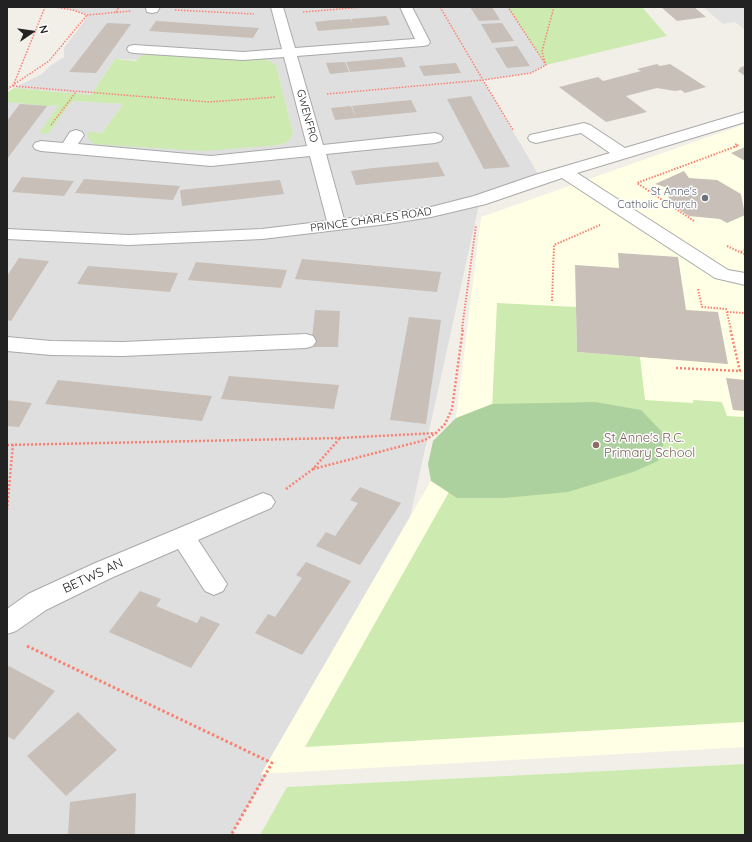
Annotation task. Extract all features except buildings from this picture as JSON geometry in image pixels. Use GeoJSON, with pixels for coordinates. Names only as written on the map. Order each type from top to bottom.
{"type":"FeatureCollection","features":[{"type":"Feature","properties":{"kind":"street"},"geometry":{"type":"LineString","coordinates":[[135,49],[244,56],[424,42],[406,7]]}},
{"type":"Feature","properties":{"kind":"street","name":"GWENFRO"},"geometry":{"type":"LineString","coordinates":[[278,11],[337,225]]}},
{"type":"Feature","properties":{"kind":"street","name":"PRINCE CHARLES ROAD"},"geometry":{"type":"LineString","coordinates":[[7,234],[52,237],[145,239],[262,234],[402,217],[480,200],[622,154],[708,128],[743,120]]}},
{"type":"Feature","properties":{"kind":"street"},"geometry":{"type":"LineString","coordinates":[[536,138],[584,128],[622,154]]}},
{"type":"Feature","properties":{"kind":"street"},"geometry":{"type":"LineString","coordinates":[[41,146],[71,142],[211,162],[316,149],[435,138]]}},
{"type":"Feature","properties":{"kind":"street"},"geometry":{"type":"LineString","coordinates":[[564,172],[722,274],[745,279]]}},
{"type":"Feature","properties":{"kind":"street"},"geometry":{"type":"LineString","coordinates":[[7,344],[51,348],[123,348],[306,341]]}},
{"type":"Feature","properties":{"kind":"street","name":"BETWS AN"},"geometry":{"type":"LineString","coordinates":[[7,623],[37,602],[102,571],[263,502]]}},
{"type":"Feature","properties":{"kind":"street"},"geometry":{"type":"LineString","coordinates":[[183,537],[214,584]]}},
{"type":"Feature","properties":{"kind":"path"},"geometry":{"type":"LineString","coordinates":[[13,86],[45,7]]}},
{"type":"Feature","properties":{"kind":"path"},"geometry":{"type":"LineString","coordinates":[[55,7],[73,10],[87,15],[153,8],[271,15],[278,11],[364,7]]}},
{"type":"Feature","properties":{"kind":"path"},"geometry":{"type":"LineString","coordinates":[[115,12],[119,7]]}},
{"type":"Feature","properties":{"kind":"path"},"geometry":{"type":"LineString","coordinates":[[440,7],[483,80],[531,72],[546,65]]}},
{"type":"Feature","properties":{"kind":"path"},"geometry":{"type":"LineString","coordinates":[[508,7],[546,65]]}},
{"type":"Feature","properties":{"kind":"path"},"geometry":{"type":"LineString","coordinates":[[546,65],[542,51],[554,7]]}},
{"type":"Feature","properties":{"kind":"path"},"geometry":{"type":"LineString","coordinates":[[7,90],[49,61],[87,15]]}},
{"type":"Feature","properties":{"kind":"path"},"geometry":{"type":"LineString","coordinates":[[694,221],[637,183],[738,145],[708,128]]}},
{"type":"Feature","properties":{"kind":"path"},"geometry":{"type":"LineString","coordinates":[[313,469],[425,440],[436,433],[445,424],[452,409],[480,200]]}},
{"type":"Feature","properties":{"kind":"path"},"geometry":{"type":"LineString","coordinates":[[552,301],[554,245],[628,213]]}},
{"type":"Feature","properties":{"kind":"path"},"geometry":{"type":"LineString","coordinates":[[741,252],[745,250]]}},
{"type":"Feature","properties":{"kind":"path"},"geometry":{"type":"LineString","coordinates":[[691,254],[702,307],[726,309],[727,312],[745,313]]}},
{"type":"Feature","properties":{"kind":"path"},"geometry":{"type":"LineString","coordinates":[[727,312],[740,371]]}},
{"type":"Feature","properties":{"kind":"path"},"geometry":{"type":"LineString","coordinates":[[676,368],[745,372]]}},
{"type":"Feature","properties":{"kind":"path"},"geometry":{"type":"LineString","coordinates":[[7,445],[340,438],[436,433]]}},
{"type":"Feature","properties":{"kind":"path"},"geometry":{"type":"LineString","coordinates":[[263,502],[284,490],[313,469],[340,438]]}},
{"type":"Feature","properties":{"kind":"path"},"geometry":{"type":"LineString","coordinates":[[7,510],[13,444]]}},
{"type":"Feature","properties":{"kind":"path"},"geometry":{"type":"LineString","coordinates":[[21,643],[272,763],[231,835]]}},
{"type":"Feature","properties":{"kind":"shaded area"},"geometry":{"type":"Polygon","coordinates":[[[62,7],[508,7],[546,65],[531,73],[483,80],[541,179],[480,200],[405,540],[231,835],[7,835],[7,101],[72,101],[123,104],[102,133],[88,135],[291,138],[293,133],[276,65],[115,59],[91,95],[14,88],[42,74],[50,66],[64,57],[64,48],[88,16],[87,14],[62,7]]]}},
{"type":"Feature","properties":{"kind":"shaded area"},"geometry":{"type":"Polygon","coordinates":[[[703,7],[745,7],[745,30],[735,22],[723,24],[703,7]]]}},
{"type":"Feature","properties":{"kind":"shaded area","name":"St Anne's R.C. Primary School"},"geometry":{"type":"Polygon","coordinates":[[[745,124],[745,747],[261,774],[440,465],[453,430],[457,411],[481,217],[745,124]]]}},
{"type":"Feature","properties":{"kind":"green space"},"geometry":{"type":"Polygon","coordinates":[[[508,7],[642,7],[667,36],[546,65],[508,7]]]}},
{"type":"Feature","properties":{"kind":"green space"},"geometry":{"type":"Polygon","coordinates":[[[153,53],[264,58],[276,65],[293,133],[291,138],[287,142],[280,145],[203,151],[94,144],[89,140],[87,132],[102,133],[123,104],[72,101],[48,134],[39,133],[59,105],[47,106],[7,102],[7,93],[14,88],[91,95],[115,59],[136,61],[140,56],[153,53]]]}},
{"type":"Feature","properties":{"kind":"green space","name":"St Anne's R.C. Primary School"},"geometry":{"type":"Polygon","coordinates":[[[497,303],[576,307],[577,352],[640,357],[645,400],[693,403],[693,400],[722,402],[727,416],[745,417],[745,722],[305,747],[449,492],[492,410],[497,303]]]}},
{"type":"Feature","properties":{"kind":"green space"},"geometry":{"type":"Polygon","coordinates":[[[595,402],[641,410],[666,436],[658,461],[633,472],[568,492],[504,498],[457,498],[431,481],[428,464],[433,441],[456,418],[492,404],[595,402]]]}},
{"type":"Feature","properties":{"kind":"green space"},"geometry":{"type":"Polygon","coordinates":[[[745,764],[745,835],[260,835],[287,787],[745,764]]]}},
{"type":"Feature","properties":{"kind":"place","name":"St Anne's Catholic Church"},"geometry":{"type":"Point","coordinates":[705,198]}},
{"type":"Feature","properties":{"kind":"place","name":"St Anne's R.C. Primary School"},"geometry":{"type":"Point","coordinates":[596,445]}}]}
